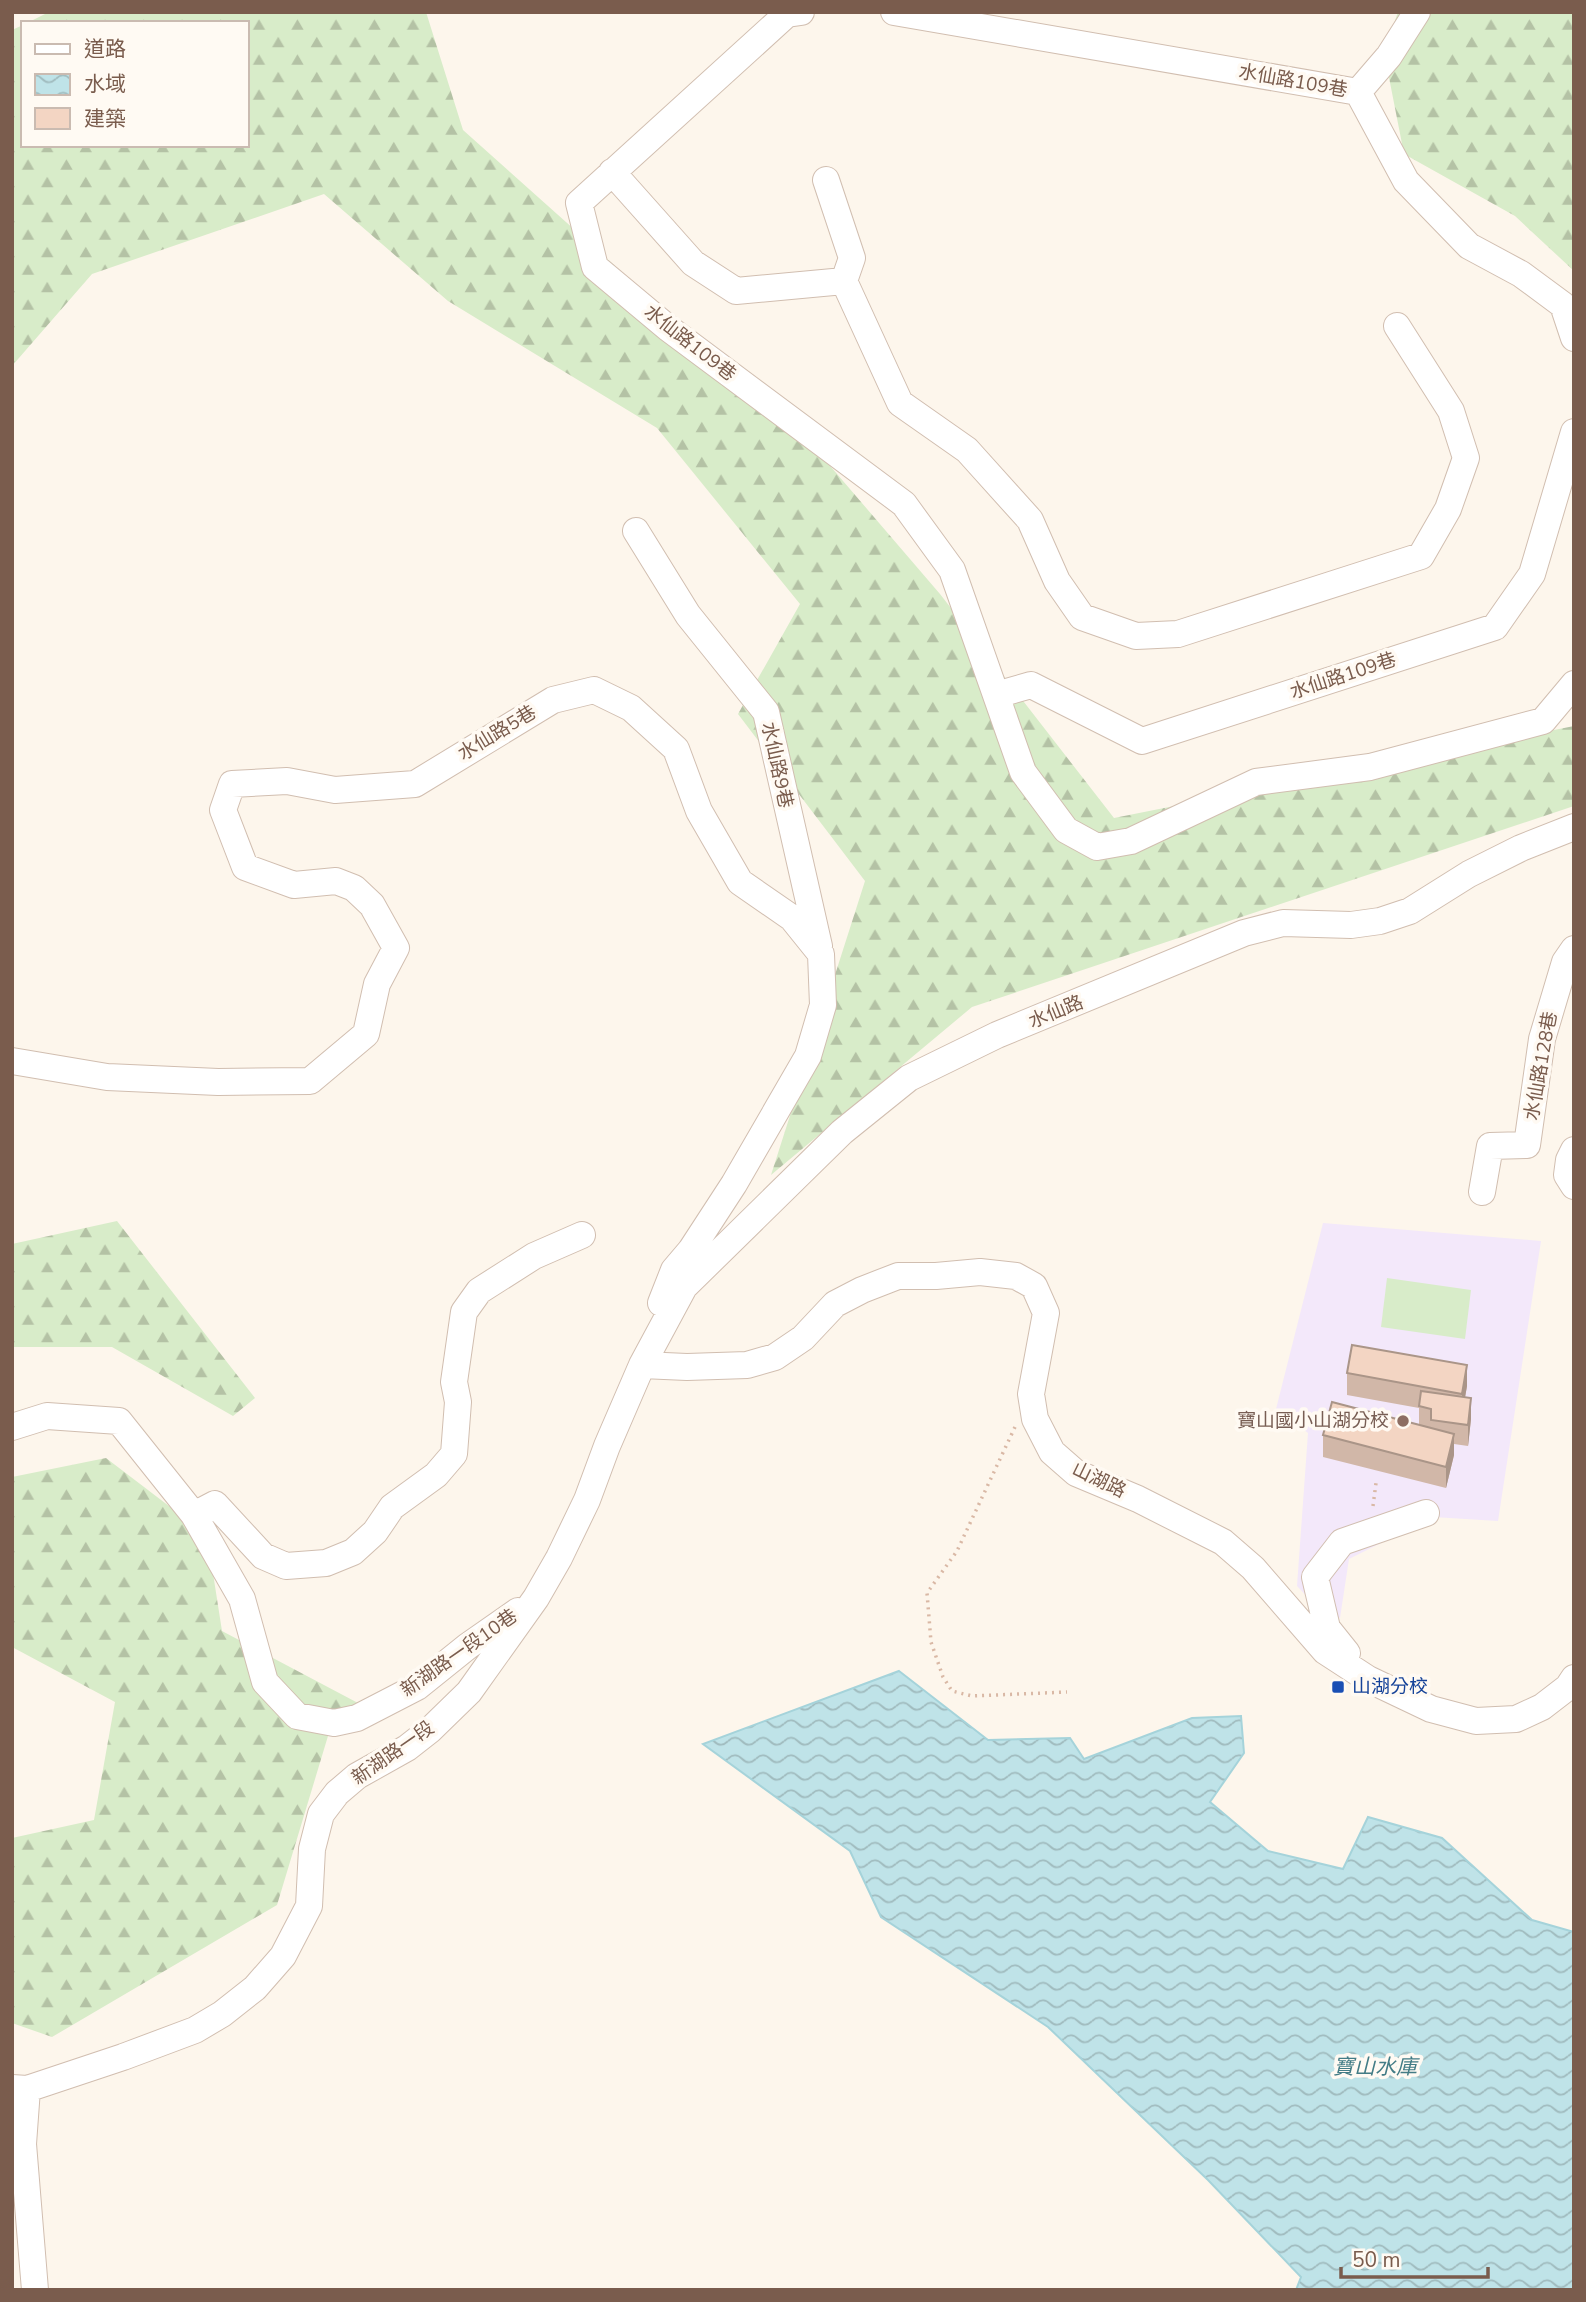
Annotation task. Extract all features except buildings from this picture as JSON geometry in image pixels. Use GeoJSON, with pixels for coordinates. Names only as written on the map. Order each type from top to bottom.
{"type":"FeatureCollection","features":[{"type":"Feature","properties":{"kind":"street","name":"水仙路109巷"},"geometry":{"type":"LineString","coordinates":[[801,12],[787,14],[579,203],[595,267],[668,328],[904,504],[952,570],[1023,772],[1066,830],[1097,847],[1131,841],[1256,782],[1370,767],[1543,721],[1574,684]]}},
{"type":"Feature","properties":{"kind":"street","name":"水仙路109巷"},"geometry":{"type":"LineString","coordinates":[[894,12],[1358,92],[1406,181],[1469,246],[1521,274],[1563,306],[1574,338]]}},
{"type":"Feature","properties":{"kind":"street"},"geometry":{"type":"LineString","coordinates":[[1358,92],[1389,56],[1417,12]]}},
{"type":"Feature","properties":{"kind":"street"},"geometry":{"type":"LineString","coordinates":[[612,172],[693,263],[736,291],[844,281]]}},
{"type":"Feature","properties":{"kind":"street"},"geometry":{"type":"LineString","coordinates":[[826,180],[852,258],[844,281],[900,403],[967,450],[1030,520],[1057,581],[1082,617],[1136,636],[1178,634],[1421,556],[1448,509],[1466,458],[1451,411],[1397,326]]}},
{"type":"Feature","properties":{"kind":"street","name":"水仙路109巷"},"geometry":{"type":"LineString","coordinates":[[996,695],[1031,685],[1142,741],[1494,627],[1532,574],[1574,432]]}},
{"type":"Feature","properties":{"kind":"street","name":"水仙路9巷"},"geometry":{"type":"LineString","coordinates":[[636,531],[688,615],[766,712],[821,954]]}},
{"type":"Feature","properties":{"kind":"street","name":"水仙路5巷"},"geometry":{"type":"LineString","coordinates":[[12,1061],[107,1077],[218,1082],[310,1081],[366,1034],[377,984],[396,948],[372,905],[354,888],[336,881],[293,885],[245,867],[223,810],[232,784],[287,782],[335,790],[415,784],[553,700],[594,690],[631,708],[676,749],[699,811],[740,882],[792,918],[821,954]]}},
{"type":"Feature","properties":{"kind":"street","name":"水仙路"},"geometry":{"type":"LineString","coordinates":[[642,1365],[684,1287],[842,1132],[909,1078],[997,1035],[1244,933],[1283,923],[1351,925],[1380,921],[1410,911],[1469,874],[1521,848],[1574,827]]}},
{"type":"Feature","properties":{"kind":"street","name":"水仙路128巷"},"geometry":{"type":"LineString","coordinates":[[1482,1192],[1490,1146],[1527,1145],[1542,1039],[1565,962],[1574,949]]}},
{"type":"Feature","properties":{"kind":"street"},"geometry":{"type":"LineString","coordinates":[[642,1365],[663,1295],[674,1270],[691,1250],[734,1184],[808,1056],[823,1005],[821,954]]}},
{"type":"Feature","properties":{"kind":"street"},"geometry":{"type":"LineString","coordinates":[[1574,1150],[1569,1160],[1567,1175],[1574,1186]]}},
{"type":"Feature","properties":{"kind":"street"},"geometry":{"type":"LineString","coordinates":[[194,1515],[215,1504],[263,1556],[286,1566],[326,1563],[353,1552],[375,1532],[392,1507],[436,1475],[454,1454],[458,1422],[454,1382],[464,1312],[479,1291],[534,1256],[582,1235]]}},
{"type":"Feature","properties":{"kind":"street","name":"山湖路"},"geometry":{"type":"LineString","coordinates":[[642,1365],[747,1365],[775,1357],[803,1338],[835,1304],[898,1276],[981,1272],[1016,1276],[1034,1286],[1046,1313],[1031,1394],[1035,1419],[1052,1452],[1076,1473],[1138,1499],[1223,1542],[1253,1568],[1325,1651],[1368,1679],[1431,1709],[1476,1721],[1516,1719],[1542,1707],[1568,1687],[1574,1678]]}},
{"type":"Feature","properties":{"kind":"street","name":"新湖路一段"},"geometry":{"type":"LineString","coordinates":[[20,2089],[123,2057],[195,2030],[222,2014],[255,1988],[283,1956],[309,1906],[312,1849],[321,1814],[337,1793],[357,1776],[407,1748],[469,1692],[536,1598],[559,1558],[587,1500],[642,1365]]}},
{"type":"Feature","properties":{"kind":"street","name":"新湖路一段10巷"},"geometry":{"type":"LineString","coordinates":[[12,1427],[47,1416],[119,1421],[194,1515],[242,1599],[265,1682],[296,1716],[334,1723],[358,1718],[417,1687],[468,1646],[536,1598]]}},
{"type":"Feature","properties":{"kind":"street"},"geometry":{"type":"LineString","coordinates":[[1368,1679],[1327,1628],[1315,1577],[1342,1542],[1426,1513]]}},
{"type":"Feature","properties":{"kind":"street"},"geometry":{"type":"LineString","coordinates":[[20,2089],[35,2290]]}},
{"type":"Feature","properties":{"kind":"path"},"geometry":{"type":"LineString","coordinates":[[1031,1394],[957,1551],[927,1592],[930,1642],[943,1678],[953,1691],[972,1696],[1067,1692]]}},
{"type":"Feature","properties":{"kind":"shaded area","name":"寶山國小山湖分校"},"geometry":{"type":"Polygon","coordinates":[[[1323,1223],[1541,1241],[1498,1521],[1433,1517],[1349,1559],[1340,1618],[1313,1603],[1297,1586],[1308,1433],[1276,1409],[1323,1223]]]}},
{"type":"Feature","properties":{"kind":"green space"},"geometry":{"type":"Polygon","coordinates":[[[49,12],[426,12],[463,130],[801,432],[940,594],[1114,818],[1574,726],[1574,806],[972,1007],[771,1175],[865,881],[738,714],[800,604],[657,428],[448,301],[324,194],[92,274],[12,366],[12,30],[21,26],[21,147],[248,147],[248,21],[31,21],[49,12]]]}},
{"type":"Feature","properties":{"kind":"green space"},"geometry":{"type":"Polygon","coordinates":[[[1398,12],[1574,12],[1574,271],[1515,216],[1404,154],[1384,52],[1398,12]]]}},
{"type":"Feature","properties":{"kind":"green space"},"geometry":{"type":"Polygon","coordinates":[[[117,1221],[255,1398],[233,1416],[112,1347],[12,1347],[12,1244],[117,1221]]]}},
{"type":"Feature","properties":{"kind":"green space"},"geometry":{"type":"Polygon","coordinates":[[[1387,1278],[1471,1290],[1465,1339],[1381,1327],[1387,1278]]]}},
{"type":"Feature","properties":{"kind":"green space"},"geometry":{"type":"Polygon","coordinates":[[[106,1458],[207,1535],[222,1631],[358,1703],[328,1736],[277,1905],[52,2037],[12,2023],[12,1838],[94,1820],[115,1702],[12,1647],[12,1477],[106,1458]]]}},
{"type":"Feature","properties":{"kind":"water","name":"寶山水庫"},"geometry":{"type":"Polygon","coordinates":[[[899,1671],[988,1740],[1070,1738],[1084,1759],[1192,1718],[1241,1716],[1244,1753],[1210,1802],[1268,1851],[1343,1869],[1368,1817],[1442,1838],[1532,1920],[1574,1932],[1574,2290],[1296,2290],[1301,2277],[1208,2180],[1048,2027],[881,1917],[850,1851],[703,1744],[899,1671]]]}},
{"type":"Feature","properties":{"kind":"place","name":"寶山國小山湖分校"},"geometry":{"type":"Point","coordinates":[1403,1421]}},
{"type":"Feature","properties":{"kind":"place","name":"山湖分校"},"geometry":{"type":"Point","coordinates":[1338,1687]}}]}
